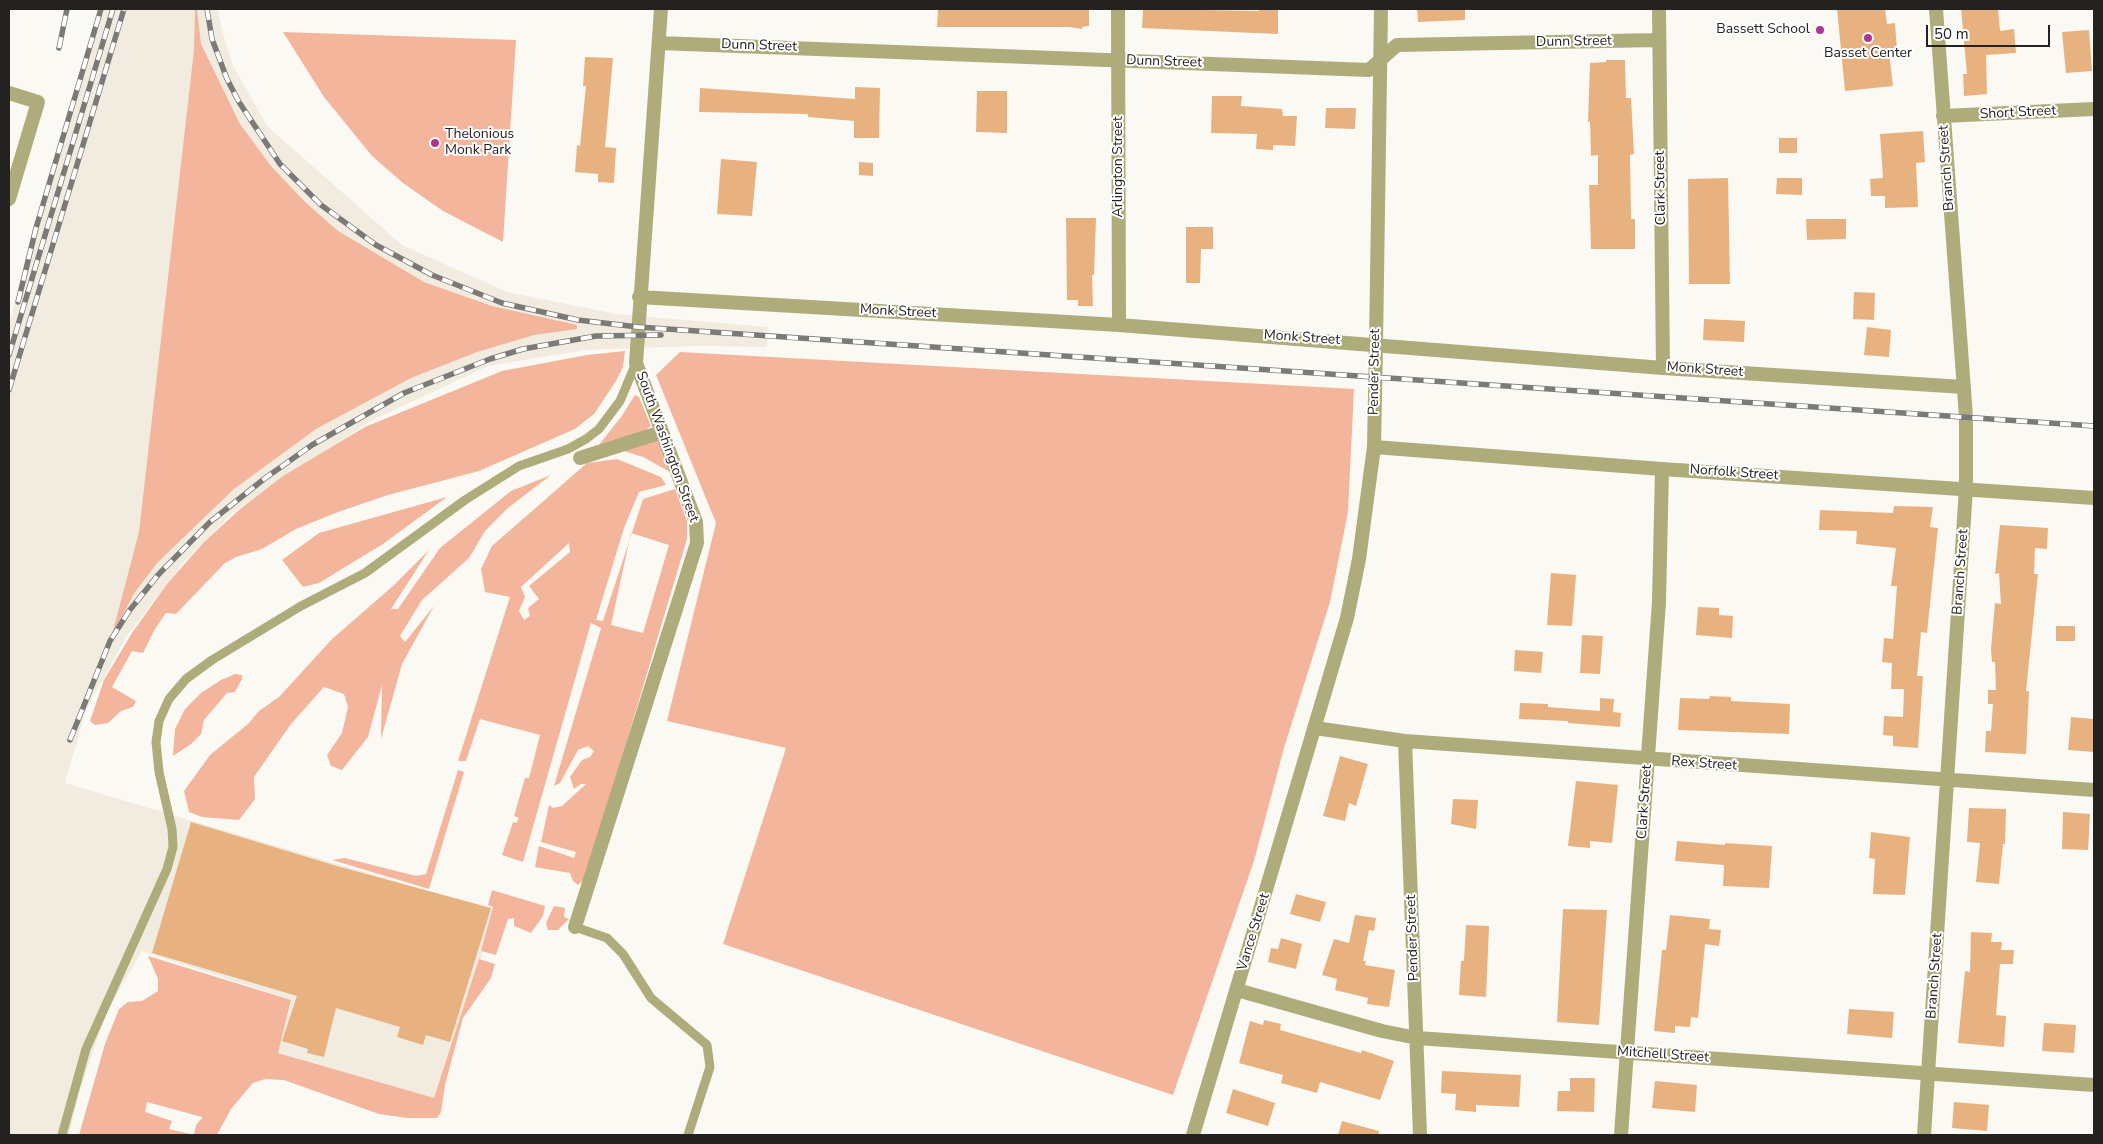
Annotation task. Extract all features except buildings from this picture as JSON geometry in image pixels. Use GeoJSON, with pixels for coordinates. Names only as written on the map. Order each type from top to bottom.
{"type":"FeatureCollection","features":[{"type":"Feature","properties":{"kind":"street","name":"South Washington Street"},"geometry":{"type":"LineString","coordinates":[[575,927],[697,543],[696,522],[636,363],[639,297],[662,9]]}},
{"type":"Feature","properties":{"kind":"street","name":"Arlington Street"},"geometry":{"type":"LineString","coordinates":[[1118,9],[1119,325]]}},
{"type":"Feature","properties":{"kind":"street","name":"Pender Street"},"geometry":{"type":"LineString","coordinates":[[1315,728],[1342,636],[1356,576],[1374,447],[1381,9]]}},
{"type":"Feature","properties":{"kind":"street","name":"Clark Street"},"geometry":{"type":"LineString","coordinates":[[1658,9],[1663,368]]}},
{"type":"Feature","properties":{"kind":"street","name":"Branch Street"},"geometry":{"type":"LineString","coordinates":[[1924,1135],[1966,488],[1964,387],[1936,9]]}},
{"type":"Feature","properties":{"kind":"street","name":"Dunn Street"},"geometry":{"type":"LineString","coordinates":[[659,42],[1369,70],[1397,45],[1659,40]]}},
{"type":"Feature","properties":{"kind":"street"},"geometry":{"type":"LineString","coordinates":[[9,93],[38,102],[9,198]]}},
{"type":"Feature","properties":{"kind":"street","name":"Short Street"},"geometry":{"type":"LineString","coordinates":[[1943,116],[2094,109]]}},
{"type":"Feature","properties":{"kind":"street","name":"Monk Street"},"geometry":{"type":"LineString","coordinates":[[639,297],[1119,325],[1663,368],[1964,387]]}},
{"type":"Feature","properties":{"kind":"street"},"geometry":{"type":"LineString","coordinates":[[580,458],[662,432]]}},
{"type":"Feature","properties":{"kind":"street","name":"Norfolk Street"},"geometry":{"type":"LineString","coordinates":[[1374,447],[1662,469],[2094,498]]}},
{"type":"Feature","properties":{"kind":"street","name":"Clark Street"},"geometry":{"type":"LineString","coordinates":[[1622,1135],[1626,1052],[1661,557],[1662,469]]}},
{"type":"Feature","properties":{"kind":"street","name":"Rex Street"},"geometry":{"type":"LineString","coordinates":[[1315,728],[1405,741],[1648,760],[2094,790]]}},
{"type":"Feature","properties":{"kind":"street","name":"Vance Street"},"geometry":{"type":"LineString","coordinates":[[1193,1135],[1315,728]]}},
{"type":"Feature","properties":{"kind":"street","name":"Pender Street"},"geometry":{"type":"LineString","coordinates":[[1405,741],[1420,1135]]}},
{"type":"Feature","properties":{"kind":"street","name":"Mitchell Street"},"geometry":{"type":"LineString","coordinates":[[1237,990],[1382,1031],[1417,1038],[2094,1085]]}},
{"type":"Feature","properties":{"kind":"lane"},"geometry":{"type":"LineString","coordinates":[[62,1135],[86,1049],[167,869],[173,847],[172,829],[159,772],[156,742],[159,721],[169,699],[186,679],[212,660],[301,606],[366,573],[465,500],[519,466],[568,448],[586,439],[599,429],[620,401],[636,363]]}},
{"type":"Feature","properties":{"kind":"lane"},"geometry":{"type":"LineString","coordinates":[[575,927],[607,938],[623,954],[651,998],[707,1045],[710,1067],[688,1135]]}},
{"type":"Feature","properties":{"kind":"shaded area"},"geometry":{"type":"Polygon","coordinates":[[[104,9],[218,9],[221,27],[233,66],[268,127],[402,245],[507,292],[616,314],[768,327],[767,347],[695,346],[585,350],[488,366],[371,421],[232,513],[183,563],[126,637],[86,710],[65,783],[496,911],[435,1103],[278,1052],[292,1000],[142,951],[107,1011],[80,1090],[69,1135],[9,1135],[9,323],[104,9]]]}},
{"type":"Feature","properties":{"kind":"shaded area"},"geometry":{"type":"Polygon","coordinates":[[[195,9],[197,9],[201,44],[240,124],[271,166],[305,202],[338,231],[424,282],[492,306],[577,325],[577,329],[534,335],[477,352],[411,378],[316,429],[234,489],[158,562],[135,592],[112,635],[139,532],[194,50],[195,9]]]}},
{"type":"Feature","properties":{"kind":"shaded area","name":"Thelonious Monk Park"},"geometry":{"type":"Polygon","coordinates":[[[283,32],[516,40],[503,242],[443,211],[403,183],[372,156],[324,97],[283,32]]]}},
{"type":"Feature","properties":{"kind":"shaded area"},"geometry":{"type":"Polygon","coordinates":[[[625,351],[623,367],[616,381],[594,414],[575,429],[479,471],[388,495],[338,512],[296,529],[262,549],[236,557],[225,563],[176,614],[166,613],[155,629],[143,653],[132,651],[112,687],[136,701],[133,707],[121,711],[108,723],[95,725],[90,721],[104,680],[132,633],[167,584],[204,542],[239,510],[283,476],[365,427],[502,371],[587,355],[625,351]]]}},
{"type":"Feature","properties":{"kind":"shaded area"},"geometry":{"type":"Polygon","coordinates":[[[680,352],[1354,389],[1348,512],[1330,602],[1284,748],[1254,861],[1173,1095],[723,944],[786,748],[667,721],[716,523],[656,375],[680,352]]]}},
{"type":"Feature","properties":{"kind":"shaded area"},"geometry":{"type":"Polygon","coordinates":[[[635,395],[639,397],[651,426],[642,433],[598,446],[621,417],[635,395]]]}},
{"type":"Feature","properties":{"kind":"shaded area"},"geometry":{"type":"Polygon","coordinates":[[[658,440],[670,472],[643,457],[624,451],[658,440]]]}},
{"type":"Feature","properties":{"kind":"shaded area"},"geometry":{"type":"Polygon","coordinates":[[[617,459],[661,477],[666,485],[639,492],[624,528],[596,620],[603,621],[629,541],[611,625],[643,633],[669,545],[632,533],[643,499],[675,489],[687,521],[687,539],[592,858],[586,869],[585,879],[578,885],[573,881],[570,873],[535,867],[539,846],[574,858],[576,852],[541,842],[549,805],[553,808],[562,806],[586,784],[581,784],[574,789],[570,777],[582,760],[590,757],[594,751],[588,746],[578,750],[560,783],[554,786],[601,628],[591,623],[523,862],[502,855],[513,822],[516,823],[519,818],[514,816],[525,778],[529,778],[540,735],[480,719],[466,761],[458,761],[510,597],[485,592],[481,569],[492,546],[587,463],[617,459]],[[569,543],[521,587],[525,597],[519,611],[524,620],[530,616],[528,608],[539,599],[529,586],[570,552],[569,543]]]}},
{"type":"Feature","properties":{"kind":"shaded area"},"geometry":{"type":"Polygon","coordinates":[[[551,475],[508,508],[485,531],[469,558],[422,600],[400,636],[405,642],[434,606],[402,664],[381,739],[382,685],[368,737],[342,770],[331,766],[327,755],[342,733],[348,707],[344,694],[324,687],[291,724],[254,777],[255,799],[239,820],[202,817],[189,812],[184,791],[210,755],[248,724],[259,711],[279,697],[332,639],[393,586],[429,550],[391,609],[398,609],[440,548],[511,491],[551,475]]]}},
{"type":"Feature","properties":{"kind":"shaded area"},"geometry":{"type":"Polygon","coordinates":[[[447,497],[383,544],[319,583],[303,587],[282,560],[319,533],[447,497]]]}},
{"type":"Feature","properties":{"kind":"shaded area"},"geometry":{"type":"Polygon","coordinates":[[[235,674],[242,675],[242,679],[235,692],[227,693],[204,720],[201,734],[191,744],[173,756],[175,729],[185,709],[201,693],[221,680],[235,674]]]}},
{"type":"Feature","properties":{"kind":"shaded area"},"geometry":{"type":"Polygon","coordinates":[[[458,770],[464,772],[429,889],[332,860],[345,858],[416,876],[426,874],[458,770]]]}},
{"type":"Feature","properties":{"kind":"shaded area"},"geometry":{"type":"Polygon","coordinates":[[[492,890],[545,906],[543,916],[531,933],[514,926],[514,918],[508,919],[496,955],[481,951],[493,907],[488,905],[492,890]]]}},
{"type":"Feature","properties":{"kind":"shaded area"},"geometry":{"type":"Polygon","coordinates":[[[554,906],[565,908],[564,917],[569,919],[558,930],[548,930],[546,923],[554,906]]]}},
{"type":"Feature","properties":{"kind":"shaded area"},"geometry":{"type":"Polygon","coordinates":[[[148,956],[291,1000],[278,1053],[434,1098],[479,959],[495,964],[491,978],[463,1018],[445,1085],[441,1112],[437,1118],[407,1118],[379,1114],[284,1080],[265,1079],[253,1083],[231,1109],[217,1135],[194,1135],[79,1135],[105,1044],[119,1009],[128,1002],[142,1001],[158,991],[158,979],[148,956]],[[147,1102],[145,1112],[172,1121],[169,1129],[194,1135],[196,1125],[202,1117],[147,1102]]]}},
{"type":"Feature","properties":{"kind":"railway"},"geometry":{"type":"LineString","coordinates":[[59,48],[67,9]]}},
{"type":"Feature","properties":{"kind":"railway"},"geometry":{"type":"LineString","coordinates":[[18,302],[36,228],[101,9]]}},
{"type":"Feature","properties":{"kind":"railway"},"geometry":{"type":"LineString","coordinates":[[9,355],[113,9]]}},
{"type":"Feature","properties":{"kind":"railway"},"geometry":{"type":"LineString","coordinates":[[9,390],[124,9]]}},
{"type":"Feature","properties":{"kind":"railway"},"geometry":{"type":"LineString","coordinates":[[207,9],[212,39],[227,79],[239,102],[280,164],[321,205],[376,245],[432,275],[502,303],[578,320],[638,327],[2094,426]]}},
{"type":"Feature","properties":{"kind":"railway"},"geometry":{"type":"LineString","coordinates":[[70,740],[110,641],[129,611],[158,575],[210,522],[264,479],[312,445],[404,393],[490,359],[523,349],[596,336],[661,335]]}},
{"type":"Feature","properties":{"kind":"place","name":"Bassett School"},"geometry":{"type":"Point","coordinates":[1820,30]}},
{"type":"Feature","properties":{"kind":"place","name":"Basset Center"},"geometry":{"type":"Point","coordinates":[1868,38]}},
{"type":"Feature","properties":{"kind":"place","name":"Thelonious Monk Park"},"geometry":{"type":"Point","coordinates":[435,143]}}]}
